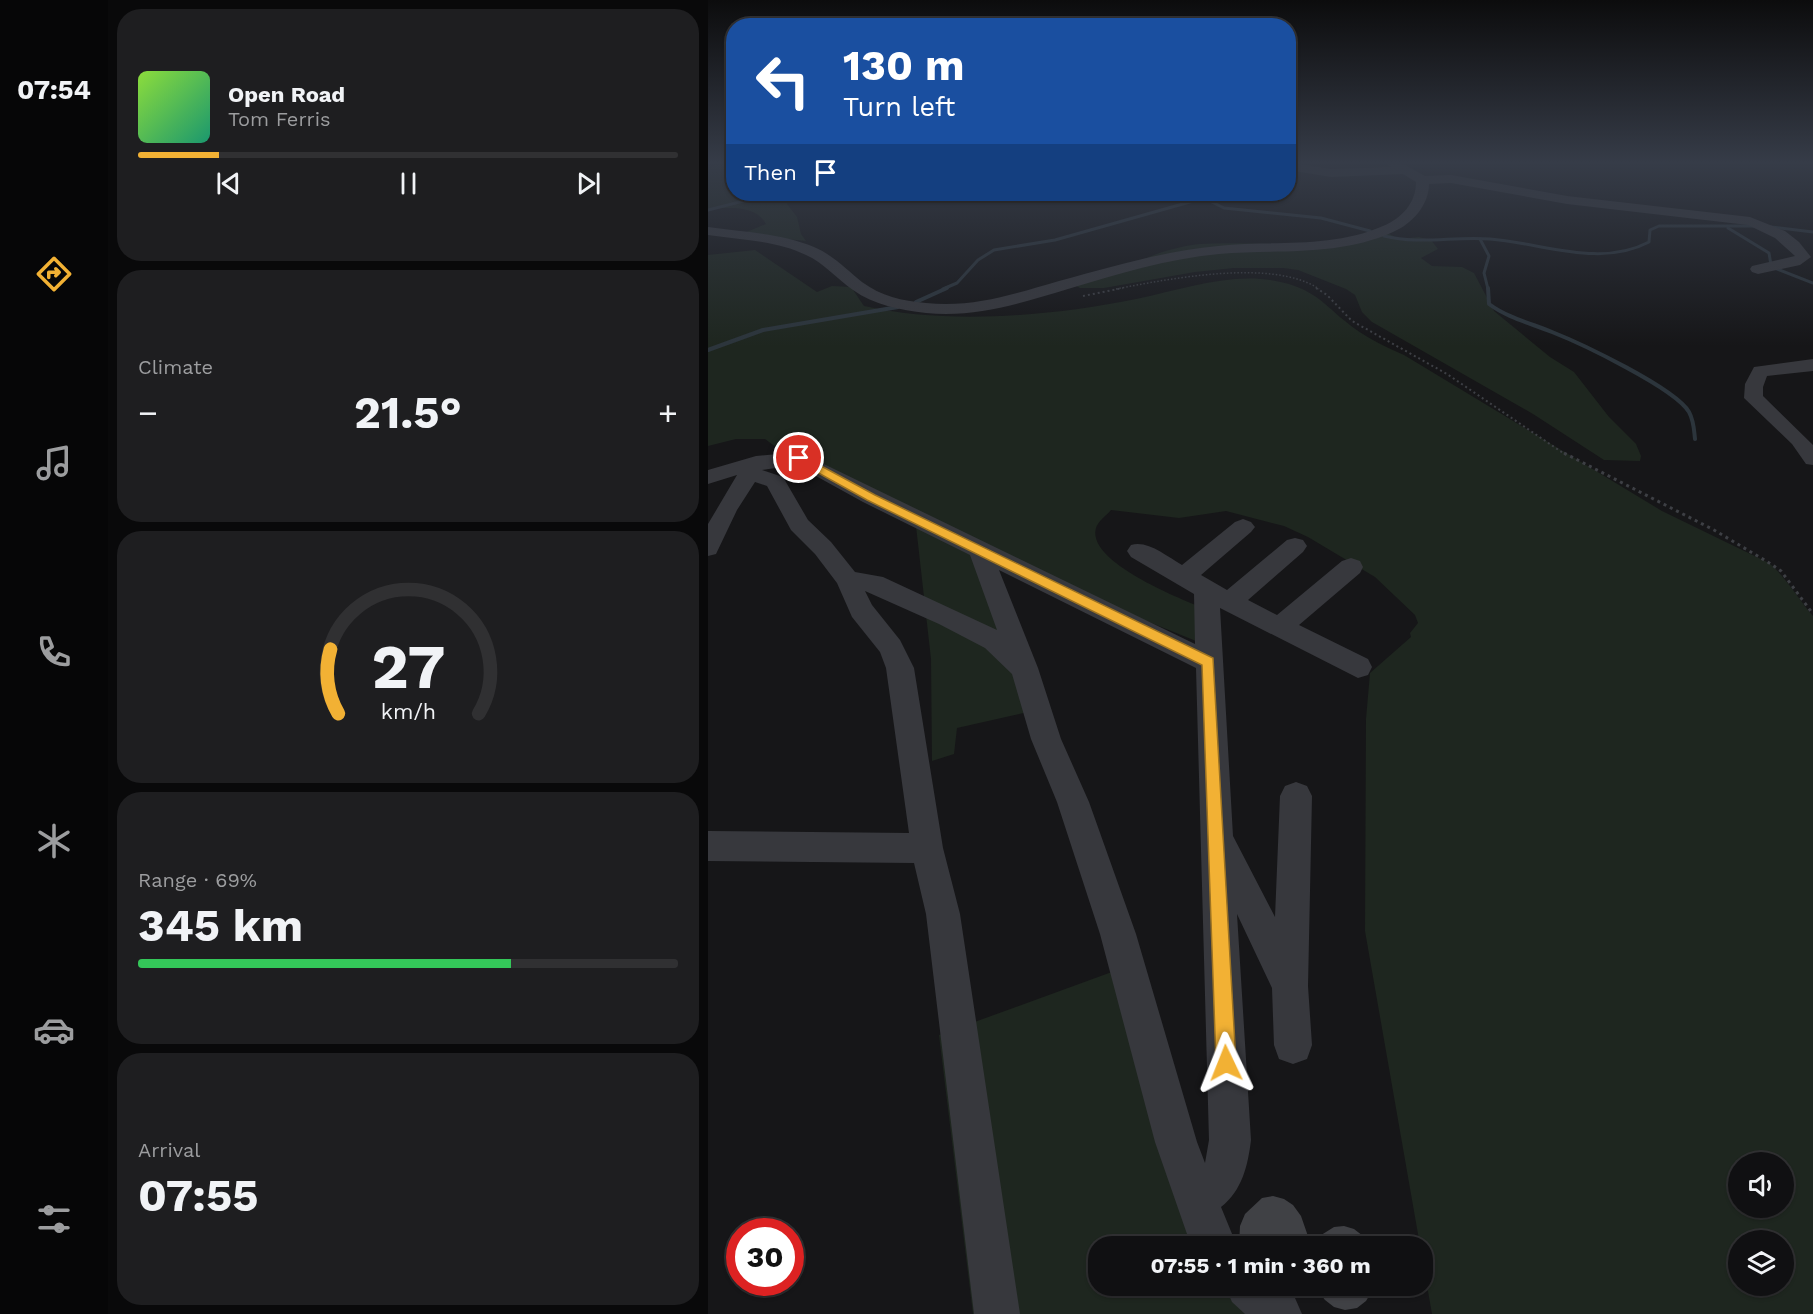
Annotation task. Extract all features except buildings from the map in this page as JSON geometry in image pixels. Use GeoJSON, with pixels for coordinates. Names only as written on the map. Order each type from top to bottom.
{"type":"FeatureCollection","features":[{"type":"Feature","properties":{"kind":"street"},"geometry":{"type":"LineString","coordinates":[[708,231],[776,241],[808,250],[823,258],[868,293],[895,303],[937,309],[988,308],[1159,259],[1220,250],[1314,247],[1363,238],[1389,229],[1397,223]]}},
{"type":"Feature","properties":{"kind":"street"},"geometry":{"type":"LineString","coordinates":[[1756,223],[1793,245],[1807,262]]}},
{"type":"Feature","properties":{"kind":"street"},"geometry":{"type":"LineString","coordinates":[[1758,269],[1807,262]]}},
{"type":"Feature","properties":{"kind":"street"},"geometry":{"type":"LineString","coordinates":[[1813,365],[1761,371],[1755,377],[1753,391],[1754,398],[1761,406],[1799,440],[1813,459]]}},
{"type":"Feature","properties":{"kind":"street"},"geometry":{"type":"LineString","coordinates":[[708,477],[799,458],[871,497],[1208,662]]}},
{"type":"Feature","properties":{"kind":"street"},"geometry":{"type":"LineString","coordinates":[[708,496],[747,469]]}},
{"type":"Feature","properties":{"kind":"street"},"geometry":{"type":"LineString","coordinates":[[708,548],[747,469]]}},
{"type":"Feature","properties":{"kind":"street"},"geometry":{"type":"LineString","coordinates":[[747,469],[775,482],[799,525],[823,548],[848,580],[861,610],[891,647],[900,668],[927,848],[943,914],[997,1314]]}},
{"type":"Feature","properties":{"kind":"street"},"geometry":{"type":"LineString","coordinates":[[1184,576],[1243,527]]}},
{"type":"Feature","properties":{"kind":"street"},"geometry":{"type":"LineString","coordinates":[[1230,601],[1295,546]]}},
{"type":"Feature","properties":{"kind":"street"},"geometry":{"type":"LineString","coordinates":[[980,551],[1024,668],[1046,739],[1073,802],[1118,934],[1176,1142],[1197,1197],[1202,1219],[1210,1236]]}},
{"type":"Feature","properties":{"kind":"street"},"geometry":{"type":"LineString","coordinates":[[1139,551],[1206,590],[1358,667]]}},
{"type":"Feature","properties":{"kind":"street"},"geometry":{"type":"LineString","coordinates":[[1280,627],[1351,567]]}},
{"type":"Feature","properties":{"kind":"street"},"geometry":{"type":"LineString","coordinates":[[848,580],[874,583],[948,617],[994,641],[1024,668]]}},
{"type":"Feature","properties":{"kind":"street"},"geometry":{"type":"LineString","coordinates":[[1197,1197],[1211,1190],[1223,1176],[1228,1160],[1230,1140],[1206,590]]}},
{"type":"Feature","properties":{"kind":"street"},"geometry":{"type":"LineString","coordinates":[[1293,1045],[1290,986],[1296,796]]}},
{"type":"Feature","properties":{"kind":"street"},"geometry":{"type":"LineString","coordinates":[[1218,836],[1290,986]]}},
{"type":"Feature","properties":{"kind":"street"},"geometry":{"type":"LineString","coordinates":[[708,846],[927,848]]}},
{"type":"Feature","properties":{"kind":"street"},"geometry":{"type":"LineString","coordinates":[[1259,1296],[1279,1314]]}},
{"type":"Feature","properties":{"kind":"path"},"geometry":{"type":"LineString","coordinates":[[1078,297],[1157,282],[1226,274],[1275,274],[1305,280],[1327,295],[1352,321],[1447,374],[1570,457],[1714,530],[1771,564],[1781,571],[1813,614]]}},
{"type":"Feature","properties":{"kind":"shaded area"},"geometry":{"type":"Polygon","coordinates":[[[798,223],[801,234],[806,241],[744,233],[766,224],[798,223]]]}},
{"type":"Feature","properties":{"kind":"shaded area"},"geometry":{"type":"Polygon","coordinates":[[[1378,228],[1399,239],[1419,237],[1431,240],[1438,249],[1421,258],[1432,266],[1462,267],[1474,273],[1494,311],[1550,357],[1574,372],[1609,417],[1636,444],[1641,456],[1640,461],[1604,460],[1533,414],[1372,322],[1362,312],[1355,295],[1346,289],[1298,270],[1234,268],[1195,272],[1104,288],[1080,288],[1075,285],[1075,279],[1186,246],[1335,241],[1378,228]]]}},
{"type":"Feature","properties":{"kind":"shaded area"},"geometry":{"type":"Polygon","coordinates":[[[755,250],[817,292],[832,286],[851,287],[864,306],[896,312],[965,317],[1070,310],[1136,299],[1212,282],[1270,280],[1299,287],[1313,295],[1366,336],[1404,355],[1662,511],[1769,563],[1813,616],[1813,1314],[1432,1314],[1429,1296],[1433,1296],[1433,1236],[1418,1236],[1365,931],[1366,719],[1370,673],[1411,637],[1410,633],[1418,623],[1415,615],[1375,577],[1308,537],[1284,526],[1226,511],[1179,518],[1111,510],[1096,528],[1097,541],[1105,554],[1138,578],[1205,609],[1201,643],[971,550],[1032,711],[957,728],[954,754],[932,761],[931,659],[916,526],[792,459],[765,439],[736,439],[708,446],[708,255],[755,250]]]}},
{"type":"Feature","properties":{"kind":"shaded area"},"geometry":{"type":"Polygon","coordinates":[[[1120,969],[1178,1175],[1206,1236],[1088,1236],[1088,1296],[1241,1296],[1259,1314],[973,1314],[939,1035],[1120,969]]]}},
{"type":"Feature","properties":{"kind":"waterway"},"geometry":{"type":"LineString","coordinates":[[943,289],[957,283],[978,260],[994,250],[1055,240],[1114,223]]}},
{"type":"Feature","properties":{"kind":"waterway"},"geometry":{"type":"LineString","coordinates":[[1341,223],[1370,231]]}},
{"type":"Feature","properties":{"kind":"waterway"},"geometry":{"type":"LineString","coordinates":[[1384,236],[1411,240],[1490,239],[1591,254],[1630,250],[1649,242],[1650,230],[1659,226],[1756,226]]}},
{"type":"Feature","properties":{"kind":"waterway"},"geometry":{"type":"LineString","coordinates":[[1771,227],[1813,232]]}},
{"type":"Feature","properties":{"kind":"waterway"},"geometry":{"type":"LineString","coordinates":[[1728,228],[1769,253],[1771,265]]}},
{"type":"Feature","properties":{"kind":"waterway"},"geometry":{"type":"LineString","coordinates":[[1480,239],[1489,256],[1484,273],[1488,289]]}},
{"type":"Feature","properties":{"kind":"waterway"},"geometry":{"type":"LineString","coordinates":[[1772,267],[1813,283]]}},
{"type":"Feature","properties":{"kind":"waterway"},"geometry":{"type":"LineString","coordinates":[[916,302],[947,288]]}},
{"type":"Feature","properties":{"kind":"waterway"},"geometry":{"type":"LineString","coordinates":[[1488,288],[1489,304],[1496,309],[1583,346],[1626,367],[1666,391],[1689,412],[1695,439]]}},
{"type":"Feature","properties":{"kind":"waterway"},"geometry":{"type":"LineString","coordinates":[[708,350],[763,330],[898,307]]}},
{"type":"Feature","properties":{"kind":"route"},"geometry":{"type":"LineString","coordinates":[[799,458],[871,497],[1208,662],[1218,836],[1226,1063]]}}]}
